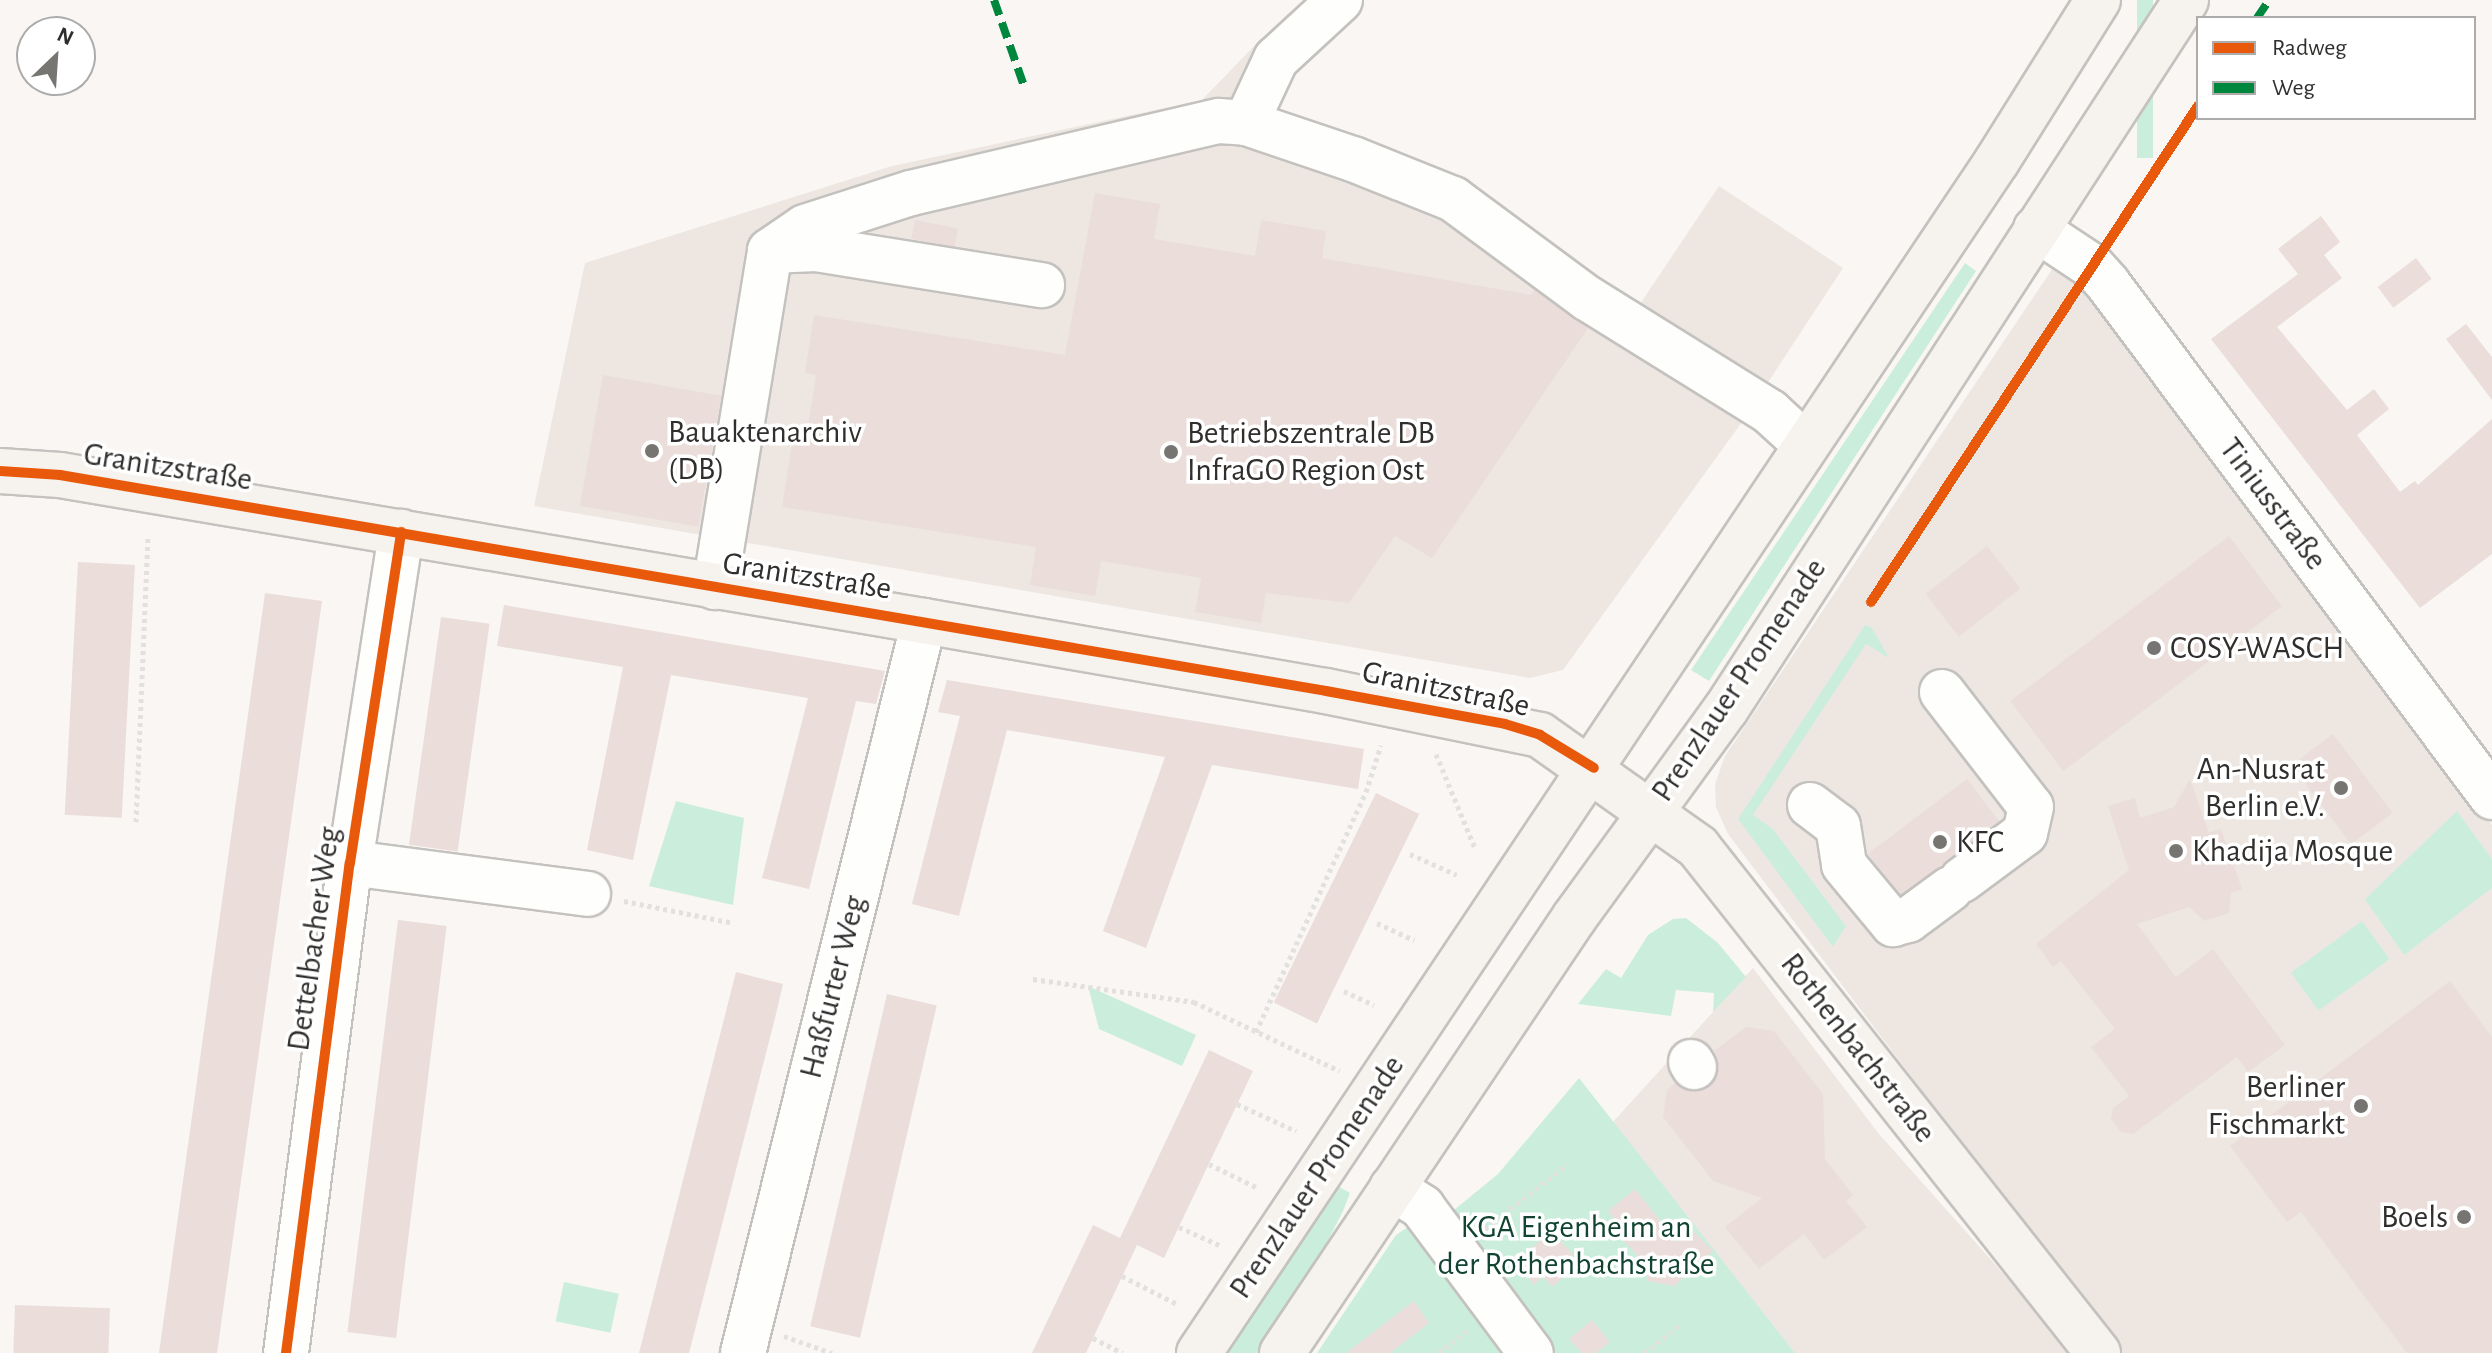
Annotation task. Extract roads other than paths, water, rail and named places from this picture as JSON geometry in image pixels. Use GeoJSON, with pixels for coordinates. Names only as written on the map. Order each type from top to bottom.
{"type":"FeatureCollection","features":[{"type":"Feature","properties":{"kind":"main road","name":"Prenzlauer Promenade"},"geometry":{"type":"LineString","coordinates":[[1199,1353],[1594,768],[1997,161],[2098,0]]}},
{"type":"Feature","properties":{"kind":"main road","name":"Prenzlauer Promenade"},"geometry":{"type":"LineString","coordinates":[[1282,1353],[1651,810],[1726,709],[2186,0]]}},
{"type":"Feature","properties":{"kind":"main road","name":"Granitzstraße"},"geometry":{"type":"LineString","coordinates":[[0,471],[60,475],[401,532],[1505,724],[1540,735],[1594,768]]}},
{"type":"Feature","properties":{"kind":"main road","name":"Rothenbachstraße"},"geometry":{"type":"LineString","coordinates":[[1594,768],[1698,847],[2098,1353]]}},
{"type":"Feature","properties":{"kind":"main road"},"geometry":{"type":"LineString","coordinates":[[1389,1068],[1448,1106]]}},
{"type":"Feature","properties":{"kind":"street"},"geometry":{"type":"LineString","coordinates":[[1246,123],[1276,59],[1340,0]]}},
{"type":"Feature","properties":{"kind":"street"},"geometry":{"type":"LineString","coordinates":[[715,587],[770,251],[805,227],[911,193],[1219,121],[1246,123],[1453,199],[1587,298],[1770,412],[1806,445]]}},
{"type":"Feature","properties":{"kind":"street","name":"Tiniusstraße"},"geometry":{"type":"LineString","coordinates":[[2036,229],[2092,266],[2108,284],[2492,797]]}},
{"type":"Feature","properties":{"kind":"street"},"geometry":{"type":"LineString","coordinates":[[770,251],[816,249],[1042,285]]}},
{"type":"Feature","properties":{"kind":"street","name":"Dettelbacher Weg"},"geometry":{"type":"LineString","coordinates":[[286,1353],[350,863],[401,532]]}},
{"type":"Feature","properties":{"kind":"street","name":"Haßfurter Weg"},"geometry":{"type":"LineString","coordinates":[[758,1343],[924,621]]}},
{"type":"Feature","properties":{"kind":"street"},"geometry":{"type":"LineString","coordinates":[[1810,805],[1838,826],[1844,865],[1893,924],[1908,920],[2025,833],[2031,807],[1942,692]]}},
{"type":"Feature","properties":{"kind":"street"},"geometry":{"type":"LineString","coordinates":[[350,863],[603,897]]}},
{"type":"Feature","properties":{"kind":"street"},"geometry":{"type":"LineString","coordinates":[[1392,1188],[1422,1207],[1531,1353]]}},
{"type":"Feature","properties":{"kind":"place","name":"Bauaktenarchiv (DB)"},"geometry":{"type":"Point","coordinates":[652,451]}},
{"type":"Feature","properties":{"kind":"place","name":"Betriebszentrale DB InfraGO Region Ost"},"geometry":{"type":"Point","coordinates":[1171,452]}},
{"type":"Feature","properties":{"kind":"place","name":"COSY-WASCH"},"geometry":{"type":"Point","coordinates":[2154,648]}},
{"type":"Feature","properties":{"kind":"place","name":"An-Nusrat Berlin e.V."},"geometry":{"type":"Point","coordinates":[2341,788]}},
{"type":"Feature","properties":{"kind":"place","name":"KFC"},"geometry":{"type":"Point","coordinates":[1940,842]}},
{"type":"Feature","properties":{"kind":"place","name":"Khadija Mosque"},"geometry":{"type":"Point","coordinates":[2176,851]}},
{"type":"Feature","properties":{"kind":"place","name":"Berliner Fischmarkt"},"geometry":{"type":"Point","coordinates":[2361,1106]}},
{"type":"Feature","properties":{"kind":"place","name":"Boels"},"geometry":{"type":"Point","coordinates":[2464,1217]}},
{"type":"Feature","properties":{"kind":"park label","name":"KGA Eigenheim an der Rothenbachstraße"},"geometry":{"type":"Point","coordinates":[1576,1246]}}]}
